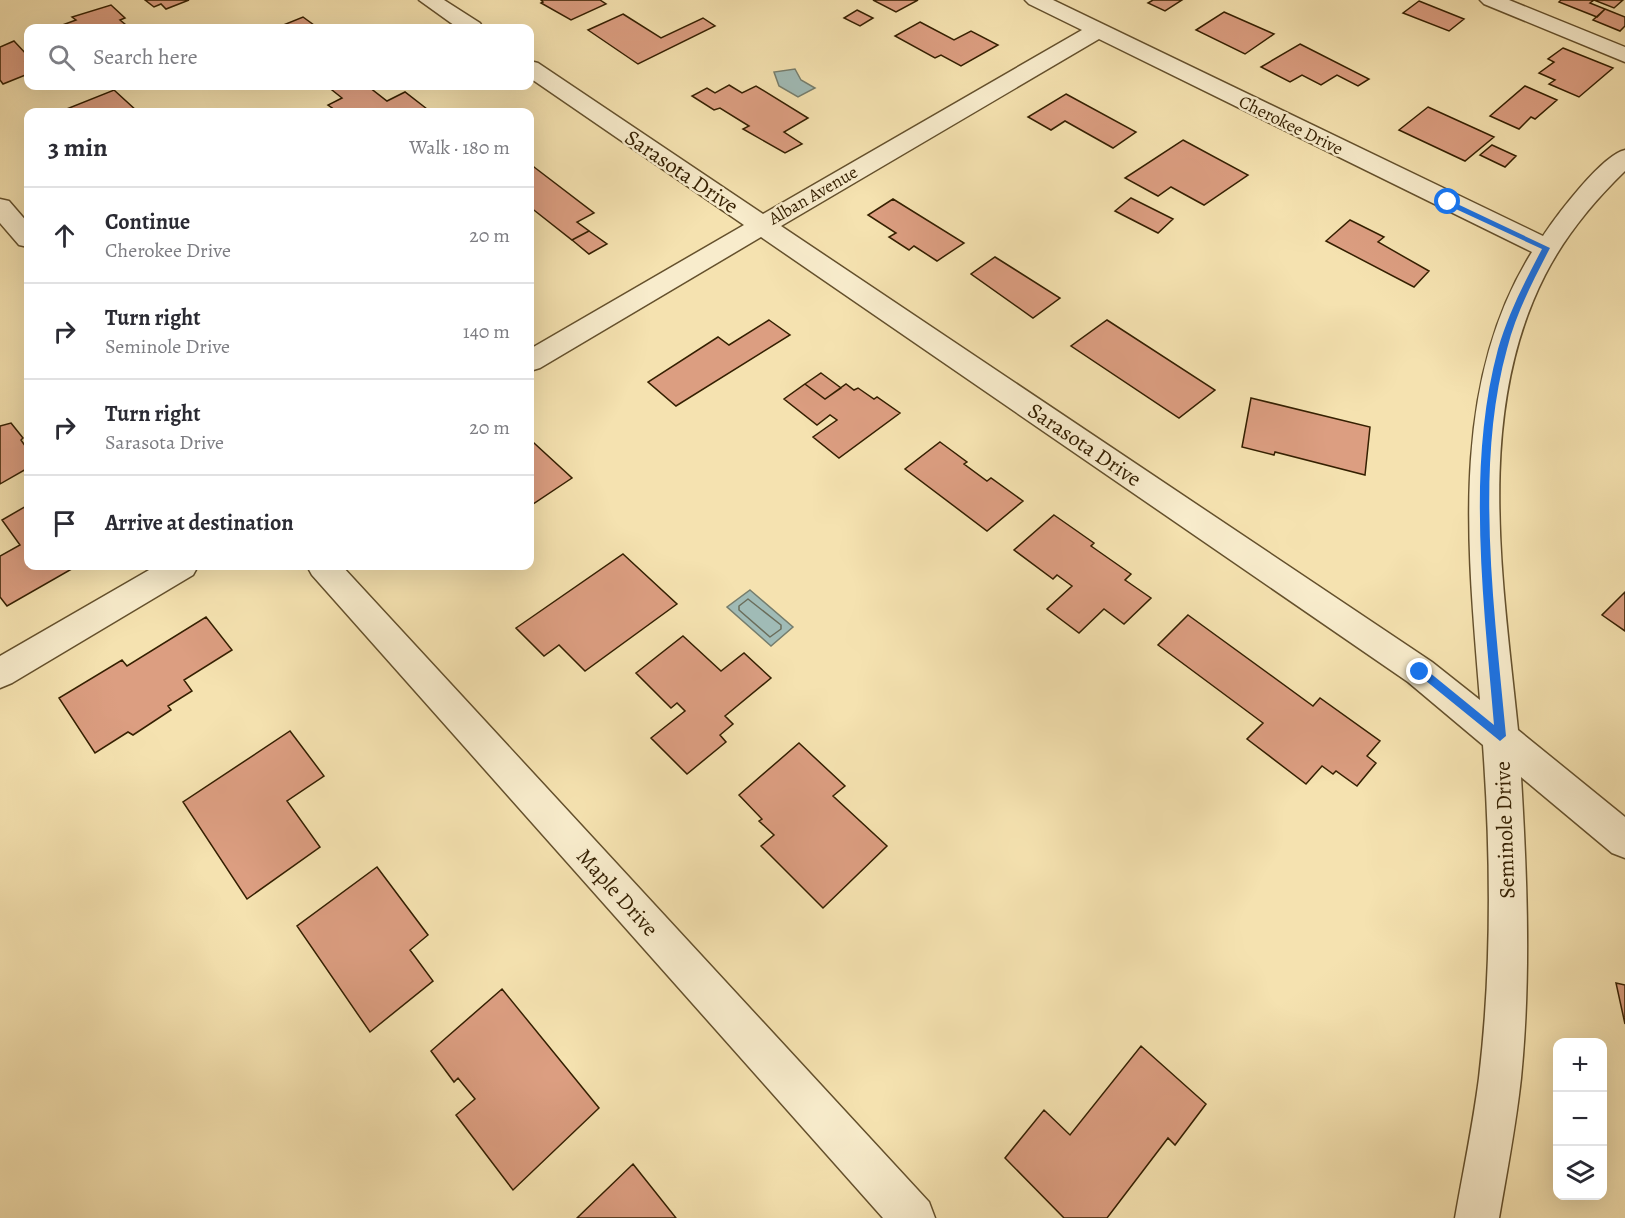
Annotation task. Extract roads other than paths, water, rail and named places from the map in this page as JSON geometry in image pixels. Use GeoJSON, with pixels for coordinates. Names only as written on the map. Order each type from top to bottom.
{"type":"FeatureCollection","features":[{"type":"Feature","properties":{"kind":"street"},"geometry":{"type":"LineString","coordinates":[[430,0],[466,24]]}},
{"type":"Feature","properties":{"kind":"street","name":"Cherokee Drive"},"geometry":{"type":"LineString","coordinates":[[1036,0],[1546,248]]}},
{"type":"Feature","properties":{"kind":"street"},"geometry":{"type":"LineString","coordinates":[[1491,0],[1625,55]]}},
{"type":"Feature","properties":{"kind":"street","name":"Alban Avenue"},"geometry":{"type":"LineString","coordinates":[[534,359],[1098,30]]}},
{"type":"Feature","properties":{"kind":"street","name":"Sarasota Drive"},"geometry":{"type":"LineString","coordinates":[[534,71],[1420,672],[1625,840]]}},
{"type":"Feature","properties":{"kind":"street","name":"Seminole Drive"},"geometry":{"type":"LineString","coordinates":[[1477,1218],[1502,1061],[1507,911],[1500,736],[1488,598],[1485,469],[1490,406],[1503,348],[1522,294],[1546,248],[1582,200],[1623,162]]}},
{"type":"Feature","properties":{"kind":"street"},"geometry":{"type":"LineString","coordinates":[[0,207],[24,234]]}},
{"type":"Feature","properties":{"kind":"street"},"geometry":{"type":"LineString","coordinates":[[0,673],[175,570]]}},
{"type":"Feature","properties":{"kind":"street","name":"Maple Drive"},"geometry":{"type":"LineString","coordinates":[[327,570],[913,1218]]}},
{"type":"Feature","properties":{"kind":"water"},"geometry":{"type":"Polygon","coordinates":[[[795,69],[801,80],[815,88],[798,97],[779,86],[774,72],[795,69]]]}},
{"type":"Feature","properties":{"kind":"water"},"geometry":{"type":"Polygon","coordinates":[[[750,590],[793,627],[771,646],[727,607],[750,590]]]}}]}
